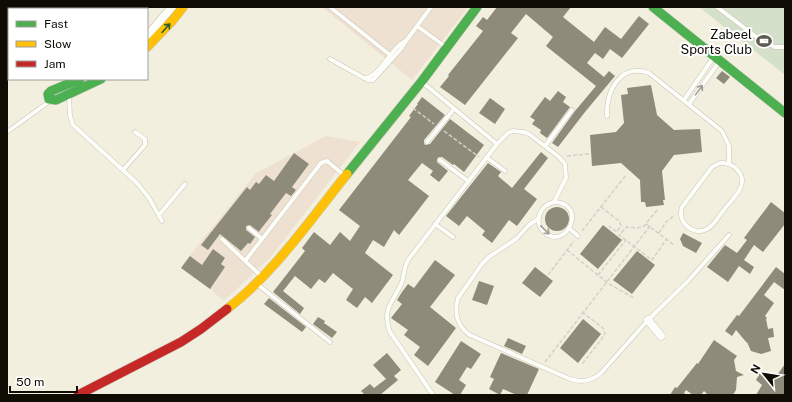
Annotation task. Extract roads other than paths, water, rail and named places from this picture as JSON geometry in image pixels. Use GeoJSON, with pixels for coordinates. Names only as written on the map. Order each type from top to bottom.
{"type":"FeatureCollection","features":[{"type":"Feature","properties":{"kind":"street"},"geometry":{"type":"LineString","coordinates":[[148,35],[172,7]]}},
{"type":"Feature","properties":{"kind":"street"},"geometry":{"type":"LineString","coordinates":[[148,46],[168,26],[182,7]]}},
{"type":"Feature","properties":{"kind":"street"},"geometry":{"type":"LineString","coordinates":[[78,395],[202,330],[239,300],[260,280],[422,81],[477,7]]}},
{"type":"Feature","properties":{"kind":"street"},"geometry":{"type":"LineString","coordinates":[[654,7],[785,112]]}},
{"type":"Feature","properties":{"kind":"street"},"geometry":{"type":"LineString","coordinates":[[69,81],[49,92],[48,97],[51,100],[56,100],[99,80]]}},
{"type":"Feature","properties":{"kind":"street"},"geometry":{"type":"LineString","coordinates":[[648,320],[661,336]]}},
{"type":"Feature","properties":{"kind":"lane"},"geometry":{"type":"LineString","coordinates":[[330,7],[390,55]]}},
{"type":"Feature","properties":{"kind":"lane"},"geometry":{"type":"LineString","coordinates":[[330,59],[364,78],[371,80],[376,79],[401,49],[431,7]]}},
{"type":"Feature","properties":{"kind":"lane"},"geometry":{"type":"LineString","coordinates":[[717,7],[763,42],[775,47],[785,47]]}},
{"type":"Feature","properties":{"kind":"lane"},"geometry":{"type":"LineString","coordinates":[[417,26],[447,48]]}},
{"type":"Feature","properties":{"kind":"lane"},"geometry":{"type":"LineString","coordinates":[[364,78],[370,78],[373,76],[398,46],[406,41]]}},
{"type":"Feature","properties":{"kind":"lane"},"geometry":{"type":"LineString","coordinates":[[684,100],[718,58]]}},
{"type":"Feature","properties":{"kind":"lane"},"geometry":{"type":"LineString","coordinates":[[689,104],[718,58]]}},
{"type":"Feature","properties":{"kind":"lane"},"geometry":{"type":"LineString","coordinates":[[607,116],[608,101],[613,86],[622,76],[638,70],[649,73],[718,126],[725,135],[729,146],[729,164]]}},
{"type":"Feature","properties":{"kind":"lane"},"geometry":{"type":"LineString","coordinates":[[69,81],[70,116],[73,125],[144,191],[162,221]]}},
{"type":"Feature","properties":{"kind":"lane"},"geometry":{"type":"LineString","coordinates":[[422,81],[497,144]]}},
{"type":"Feature","properties":{"kind":"lane"},"geometry":{"type":"LineString","coordinates":[[7,132],[51,100]]}},
{"type":"Feature","properties":{"kind":"lane"},"geometry":{"type":"LineString","coordinates":[[427,142],[454,108]]}},
{"type":"Feature","properties":{"kind":"lane"},"geometry":{"type":"LineString","coordinates":[[545,146],[572,110]]}},
{"type":"Feature","properties":{"kind":"lane"},"geometry":{"type":"LineString","coordinates":[[433,395],[390,332],[386,316],[389,305],[402,282],[404,269],[408,260],[486,157],[508,132],[518,131],[528,134],[560,157],[565,164],[566,178],[554,202]]}},
{"type":"Feature","properties":{"kind":"lane"},"geometry":{"type":"LineString","coordinates":[[123,170],[145,145],[145,139],[135,132]]}},
{"type":"Feature","properties":{"kind":"lane"},"geometry":{"type":"LineString","coordinates":[[486,157],[505,171]]}},
{"type":"Feature","properties":{"kind":"lane"},"geometry":{"type":"LineString","coordinates":[[440,160],[468,181]]}},
{"type":"Feature","properties":{"kind":"lane"},"geometry":{"type":"LineString","coordinates":[[245,261],[323,162],[329,162],[346,176]]}},
{"type":"Feature","properties":{"kind":"lane"},"geometry":{"type":"LineString","coordinates":[[720,163],[729,164],[739,172],[741,186],[739,190],[711,226],[702,231],[693,230],[685,225],[682,221],[682,207],[712,167],[720,163]]}},
{"type":"Feature","properties":{"kind":"lane"},"geometry":{"type":"LineString","coordinates":[[159,215],[184,184]]}},
{"type":"Feature","properties":{"kind":"lane"},"geometry":{"type":"LineString","coordinates":[[554,202],[564,204],[570,210],[573,220],[570,229],[562,235],[552,236],[541,228],[539,218],[542,209],[554,202]]}},
{"type":"Feature","properties":{"kind":"lane"},"geometry":{"type":"LineString","coordinates":[[539,218],[529,225],[516,239],[489,257],[460,292],[456,310],[458,322],[466,332],[575,381],[592,379],[601,373],[648,320],[688,281],[729,235]]}},
{"type":"Feature","properties":{"kind":"lane"},"geometry":{"type":"LineString","coordinates":[[436,224],[453,237]]}},
{"type":"Feature","properties":{"kind":"lane"},"geometry":{"type":"LineString","coordinates":[[249,228],[262,239]]}},
{"type":"Feature","properties":{"kind":"lane"},"geometry":{"type":"LineString","coordinates":[[570,229],[578,236]]}},
{"type":"Feature","properties":{"kind":"lane"},"geometry":{"type":"LineString","coordinates":[[222,239],[245,261],[260,280],[330,342]]}},
{"type":"Feature","properties":{"kind":"place","name":"Zabeel Sports Club"},"geometry":{"type":"Point","coordinates":[764,41]}}]}
